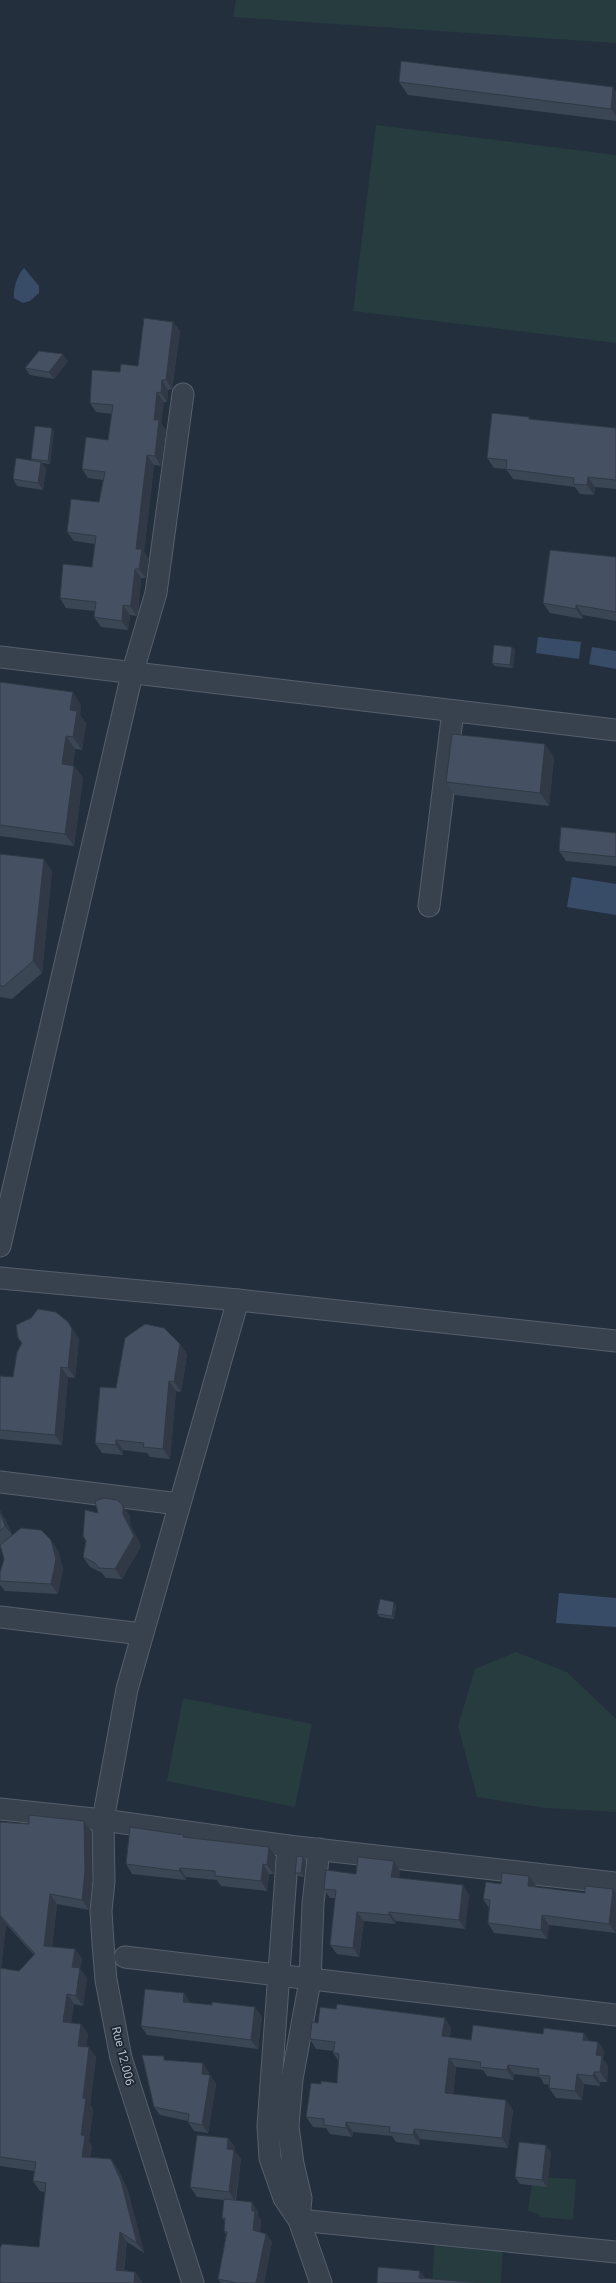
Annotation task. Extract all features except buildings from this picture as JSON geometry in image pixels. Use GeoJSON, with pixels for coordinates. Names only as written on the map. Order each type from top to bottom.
{"type":"FeatureCollection","features":[{"type":"Feature","properties":{"kind":"street"},"geometry":{"type":"LineString","coordinates":[[0,1246],[132,674],[156,593],[183,394]]}},
{"type":"Feature","properties":{"kind":"street"},"geometry":{"type":"LineString","coordinates":[[0,657],[132,674],[616,730]]}},
{"type":"Feature","properties":{"kind":"street"},"geometry":{"type":"LineString","coordinates":[[429,906],[453,711]]}},
{"type":"Feature","properties":{"kind":"street"},"geometry":{"type":"LineString","coordinates":[[0,1278],[238,1300],[616,1341]]}},
{"type":"Feature","properties":{"kind":"street","name":"Rue 12.006"},"geometry":{"type":"LineString","coordinates":[[193,2283],[121,2058],[106,1980],[103,1943],[101,1911],[104,1880],[103,1820],[127,1689],[238,1300]]}},
{"type":"Feature","properties":{"kind":"street"},"geometry":{"type":"LineString","coordinates":[[0,1482],[180,1504]]}},
{"type":"Feature","properties":{"kind":"street"},"geometry":{"type":"LineString","coordinates":[[0,1617],[142,1634]]}},
{"type":"Feature","properties":{"kind":"street"},"geometry":{"type":"LineString","coordinates":[[0,1810],[103,1820],[319,1850],[616,1883]]}},
{"type":"Feature","properties":{"kind":"street"},"geometry":{"type":"LineString","coordinates":[[288,1846],[268,2126],[270,2158],[284,2198],[299,2220],[321,2283]]}},
{"type":"Feature","properties":{"kind":"street"},"geometry":{"type":"LineString","coordinates":[[299,2220],[301,2198],[293,2164],[288,2126],[292,2079],[310,1981],[313,1904],[319,1850]]}},
{"type":"Feature","properties":{"kind":"street"},"geometry":{"type":"LineString","coordinates":[[125,1957],[310,1981],[616,2016]]}},
{"type":"Feature","properties":{"kind":"street"},"geometry":{"type":"LineString","coordinates":[[299,2220],[616,2252]]}},
{"type":"Feature","properties":{"kind":"green space"},"geometry":{"type":"Polygon","coordinates":[[[236,0],[616,0],[616,43],[233,17],[236,0]]]}},
{"type":"Feature","properties":{"kind":"green space"},"geometry":{"type":"Polygon","coordinates":[[[376,125],[616,155],[616,343],[353,311],[376,125]]]}},
{"type":"Feature","properties":{"kind":"green space"},"geometry":{"type":"Polygon","coordinates":[[[516,1652],[567,1672],[616,1719],[616,1812],[546,1808],[477,1797],[458,1726],[475,1669],[516,1652]]]}},
{"type":"Feature","properties":{"kind":"green space"},"geometry":{"type":"Polygon","coordinates":[[[183,1698],[312,1724],[295,1807],[167,1781],[183,1698]]]}},
{"type":"Feature","properties":{"kind":"green space"},"geometry":{"type":"Polygon","coordinates":[[[533,2177],[576,2179],[573,2220],[541,2217],[538,2214],[528,2211],[533,2177]]]}},
{"type":"Feature","properties":{"kind":"green space"},"geometry":{"type":"Polygon","coordinates":[[[435,2240],[503,2245],[501,2283],[432,2283],[435,2240]]]}},
{"type":"Feature","properties":{"kind":"water"},"geometry":{"type":"Polygon","coordinates":[[[24,268],[39,286],[39,293],[30,301],[23,303],[14,298],[14,294],[17,278],[24,268]]]}},
{"type":"Feature","properties":{"kind":"water"},"geometry":{"type":"Polygon","coordinates":[[[538,637],[581,642],[579,659],[536,653],[538,637]]]}},
{"type":"Feature","properties":{"kind":"water"},"geometry":{"type":"Polygon","coordinates":[[[592,647],[616,651],[616,669],[589,664],[592,647]]]}},
{"type":"Feature","properties":{"kind":"water"},"geometry":{"type":"Polygon","coordinates":[[[572,877],[616,884],[616,915],[567,907],[572,877]]]}},
{"type":"Feature","properties":{"kind":"water"},"geometry":{"type":"Polygon","coordinates":[[[559,1593],[616,1598],[616,1627],[556,1623],[559,1593]]]}}]}
